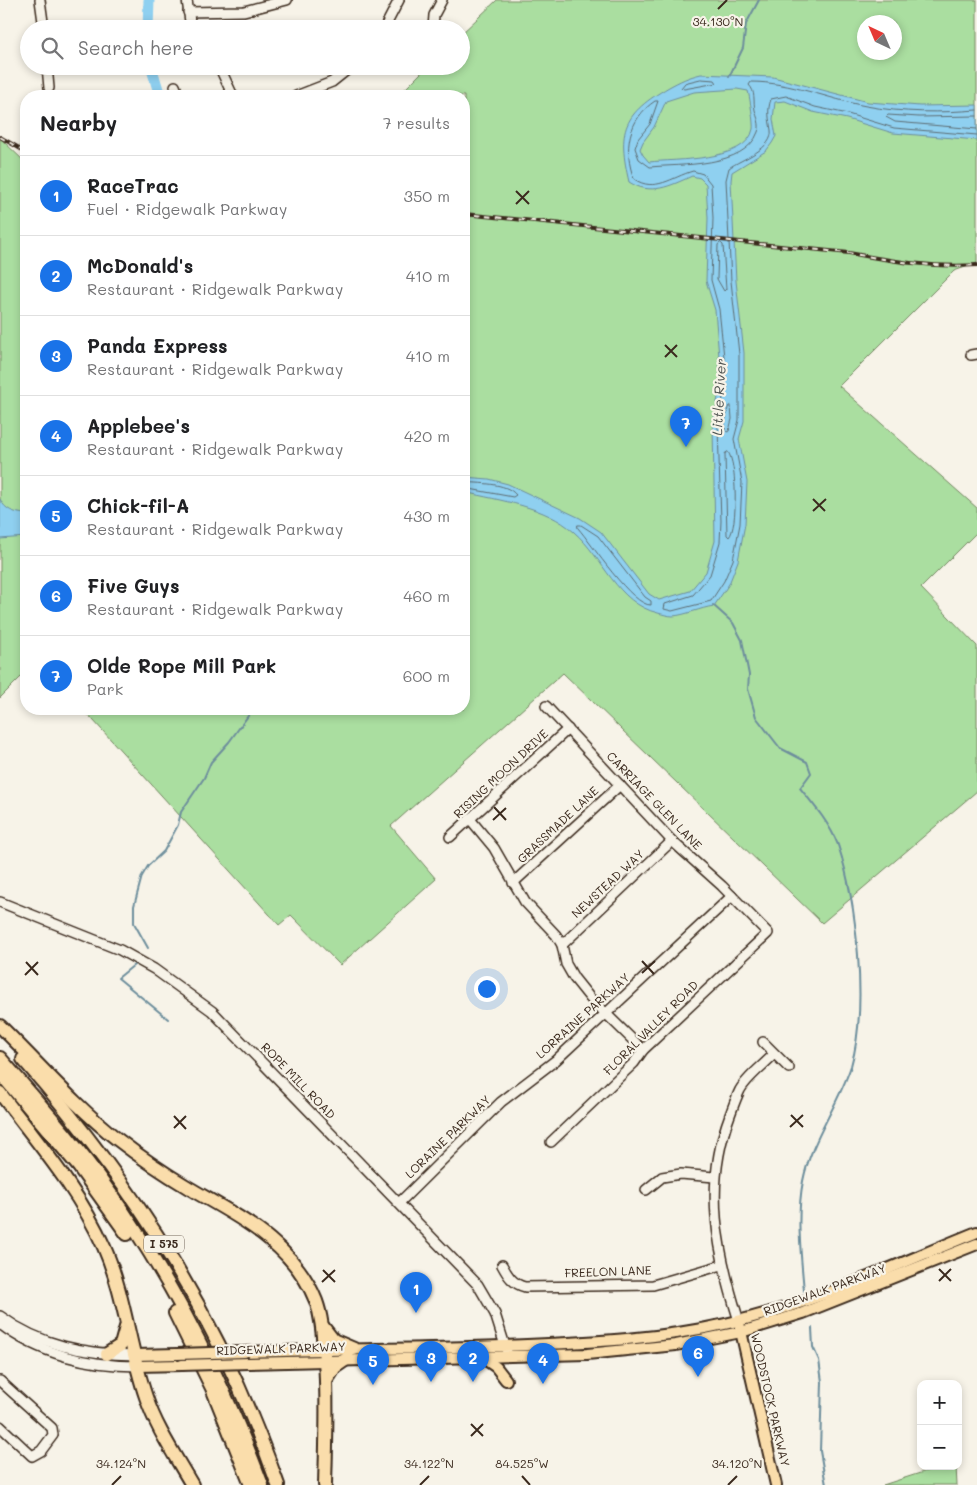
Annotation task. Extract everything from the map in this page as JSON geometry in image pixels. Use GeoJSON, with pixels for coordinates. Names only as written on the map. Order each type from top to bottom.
{"type":"FeatureCollection","features":[{"type":"Feature","properties":{"kind":"highway"},"geometry":{"type":"LineString","coordinates":[[0,1026],[70,1097],[116,1138],[177,1180],[260,1230],[280,1246],[307,1281],[316,1302],[323,1327],[326,1381],[326,1485]]}},
{"type":"Feature","properties":{"kind":"highway","name":"I 575"},"geometry":{"type":"LineString","coordinates":[[0,1033],[92,1142],[141,1209],[173,1258],[207,1319],[254,1422],[278,1485]]}},
{"type":"Feature","properties":{"kind":"highway"},"geometry":{"type":"LineString","coordinates":[[0,1058],[94,1171],[154,1260],[190,1322],[217,1375],[262,1485]]}},
{"type":"Feature","properties":{"kind":"highway","name":"I 575"},"geometry":{"type":"LineString","coordinates":[[0,1073],[80,1167],[145,1262],[176,1315],[212,1388],[251,1485]]}},
{"type":"Feature","properties":{"kind":"highway"},"geometry":{"type":"LineString","coordinates":[[0,1093],[82,1206],[110,1262],[136,1361],[152,1411],[192,1485]]}},
{"type":"Feature","properties":{"kind":"highway"},"geometry":{"type":"LineString","coordinates":[[107,1354],[121,1345],[126,1325]]}},
{"type":"Feature","properties":{"kind":"highway"},"geometry":{"type":"LineString","coordinates":[[323,1327],[332,1340],[351,1354],[335,1366],[326,1381]]}},
{"type":"Feature","properties":{"kind":"highway"},"geometry":{"type":"LineString","coordinates":[[254,1422],[272,1485]]}},
{"type":"Feature","properties":{"kind":"main road","name":"RIDGEWALK PARKWAY"},"geometry":{"type":"LineString","coordinates":[[351,1354],[638,1338],[739,1321],[820,1295],[977,1232]]}},
{"type":"Feature","properties":{"kind":"main road","name":"RIDGEWALK PARKWAY"},"geometry":{"type":"LineString","coordinates":[[136,1361],[177,1354],[244,1352],[483,1358],[630,1351],[693,1342],[741,1332],[803,1313],[977,1244]]}},
{"type":"Feature","properties":{"kind":"main road","name":"WOODSTOCK PARKWAY"},"geometry":{"type":"LineString","coordinates":[[739,1321],[776,1485]]}},
{"type":"Feature","properties":{"kind":"main road","name":"RIDGEWALK PARKWAY"},"geometry":{"type":"LineString","coordinates":[[136,1361],[182,1365],[249,1362],[324,1354]]}},
{"type":"Feature","properties":{"kind":"main road"},"geometry":{"type":"LineString","coordinates":[[483,1358],[496,1367],[506,1380]]}},
{"type":"Feature","properties":{"kind":"street"},"geometry":{"type":"LineString","coordinates":[[40,0],[43,20]]}},
{"type":"Feature","properties":{"kind":"street"},"geometry":{"type":"LineString","coordinates":[[187,0],[189,20]]}},
{"type":"Feature","properties":{"kind":"street"},"geometry":{"type":"LineString","coordinates":[[188,12],[244,11],[287,0]]}},
{"type":"Feature","properties":{"kind":"street"},"geometry":{"type":"LineString","coordinates":[[389,20],[399,0]]}},
{"type":"Feature","properties":{"kind":"street"},"geometry":{"type":"LineString","coordinates":[[433,20],[442,0]]}},
{"type":"Feature","properties":{"kind":"street"},"geometry":{"type":"LineString","coordinates":[[48,75],[50,88]]}},
{"type":"Feature","properties":{"kind":"street"},"geometry":{"type":"LineString","coordinates":[[224,75],[231,90]]}},
{"type":"Feature","properties":{"kind":"street"},"geometry":{"type":"LineString","coordinates":[[311,90],[332,82],[341,75]]}},
{"type":"Feature","properties":{"kind":"street"},"geometry":{"type":"LineString","coordinates":[[175,86],[177,90]]}},
{"type":"Feature","properties":{"kind":"street","name":"CARRIAGE GLEN LANE"},"geometry":{"type":"LineString","coordinates":[[546,706],[672,841],[732,896],[768,933]]}},
{"type":"Feature","properties":{"kind":"street","name":"RISING MOON DRIVE"},"geometry":{"type":"LineString","coordinates":[[450,837],[568,729]]}},
{"type":"Feature","properties":{"kind":"street","name":"GRASSMADE LANE"},"geometry":{"type":"LineString","coordinates":[[513,884],[620,785]]}},
{"type":"Feature","properties":{"kind":"street"},"geometry":{"type":"LineString","coordinates":[[470,819],[494,848],[525,902],[556,935],[562,945],[566,964],[574,978],[643,1050]]}},
{"type":"Feature","properties":{"kind":"street","name":"NEWSTEAD WAY"},"geometry":{"type":"LineString","coordinates":[[562,945],[672,841]]}},
{"type":"Feature","properties":{"kind":"street","name":"LORRAINE PARKWAY"},"geometry":{"type":"LineString","coordinates":[[515,1092],[556,1060],[605,1012],[732,896]]}},
{"type":"Feature","properties":{"kind":"street","name":"ROPE MILL ROAD"},"geometry":{"type":"LineString","coordinates":[[0,902],[120,950],[212,1011],[478,1285],[493,1310],[508,1357]]}},
{"type":"Feature","properties":{"kind":"street","name":"FLORAL VALLEY ROAD"},"geometry":{"type":"LineString","coordinates":[[551,1142],[634,1063],[643,1050],[768,933]]}},
{"type":"Feature","properties":{"kind":"street"},"geometry":{"type":"LineString","coordinates":[[763,1042],[789,1068]]}},
{"type":"Feature","properties":{"kind":"street"},"geometry":{"type":"LineString","coordinates":[[739,1321],[722,1265],[716,1224],[714,1177],[723,1135],[740,1089],[774,1054]]}},
{"type":"Feature","properties":{"kind":"street","name":"LORAINE PARKWAY"},"geometry":{"type":"LineString","coordinates":[[399,1202],[502,1102],[515,1092]]}},
{"type":"Feature","properties":{"kind":"street"},"geometry":{"type":"LineString","coordinates":[[646,1190],[662,1177],[681,1174],[714,1177]]}},
{"type":"Feature","properties":{"kind":"street","name":"FREELON LANE"},"geometry":{"type":"LineString","coordinates":[[502,1265],[510,1278],[518,1285],[526,1287],[654,1285],[722,1265]]}},
{"type":"Feature","properties":{"kind":"street"},"geometry":{"type":"LineString","coordinates":[[2,1323],[55,1345],[136,1361]]}},
{"type":"Feature","properties":{"kind":"street"},"geometry":{"type":"LineString","coordinates":[[2,1323],[41,1348],[73,1359],[106,1365],[136,1361]]}},
{"type":"Feature","properties":{"kind":"street"},"geometry":{"type":"LineString","coordinates":[[0,1381],[52,1428],[53,1435],[41,1451],[32,1456],[0,1426]]}},
{"type":"Feature","properties":{"kind":"green space"},"geometry":{"type":"Polygon","coordinates":[[[497,0],[977,0],[977,263],[954,271],[839,386],[977,508],[977,532],[921,588],[977,646],[977,791],[822,923],[563,673],[391,826],[436,879],[340,965],[291,915],[279,925],[88,715],[470,715],[470,90],[404,90],[419,75],[470,75],[470,26],[497,0]]]}},
{"type":"Feature","properties":{"kind":"green space"},"geometry":{"type":"Polygon","coordinates":[[[0,138],[20,157],[20,678],[0,698],[0,138]]]}},
{"type":"Feature","properties":{"kind":"green space"},"geometry":{"type":"Polygon","coordinates":[[[930,1470],[956,1470],[957,1485],[883,1485],[930,1470]]]}},
{"type":"Feature","properties":{"kind":"water","name":"Little River"},"geometry":{"type":"Polygon","coordinates":[[[701,74],[773,77],[868,102],[920,106],[977,105],[977,140],[893,133],[847,119],[813,112],[785,101],[775,102],[773,119],[776,136],[766,151],[732,172],[731,181],[736,281],[744,353],[744,421],[739,439],[747,482],[745,524],[738,561],[729,584],[714,606],[673,616],[644,608],[631,600],[621,590],[594,554],[574,532],[562,523],[536,510],[470,493],[470,477],[489,479],[508,484],[580,518],[601,532],[649,594],[659,600],[690,591],[706,572],[715,541],[713,426],[720,385],[715,310],[706,281],[708,218],[706,184],[700,178],[692,176],[660,188],[653,189],[637,186],[629,182],[624,149],[624,136],[627,125],[633,115],[654,97],[684,79],[701,74]],[[737,89],[694,92],[666,101],[654,127],[640,149],[649,162],[709,157],[724,153],[738,148],[748,140],[753,129],[748,91],[737,89]]]}},
{"type":"Feature","properties":{"kind":"water"},"geometry":{"type":"Polygon","coordinates":[[[0,499],[4,506],[20,513],[20,537],[0,539],[0,499]]]}},
{"type":"Feature","properties":{"kind":"waterway"},"geometry":{"type":"LineString","coordinates":[[148,20],[149,0]]}},
{"type":"Feature","properties":{"kind":"waterway"},"geometry":{"type":"LineString","coordinates":[[729,77],[743,48],[746,24],[759,0]]}},
{"type":"Feature","properties":{"kind":"waterway"},"geometry":{"type":"LineString","coordinates":[[154,75],[158,90]]}},
{"type":"Feature","properties":{"kind":"waterway"},"geometry":{"type":"LineString","coordinates":[[713,605],[733,623],[742,640],[749,675],[748,689],[756,717],[780,748],[807,762],[811,773],[800,788],[835,837],[845,868],[855,925],[859,986],[859,1015],[856,1042],[846,1081],[818,1137],[803,1181],[799,1222],[804,1291]]}},
{"type":"Feature","properties":{"kind":"waterway"},"geometry":{"type":"LineString","coordinates":[[148,948],[134,923],[134,906],[142,876],[148,866],[164,851],[178,825],[181,812],[204,778],[211,762],[229,742],[249,715]]}},
{"type":"Feature","properties":{"kind":"waterway"},"geometry":{"type":"LineString","coordinates":[[134,965],[118,978],[168,1019]]}},
{"type":"Feature","properties":{"kind":"waterway"},"geometry":{"type":"LineString","coordinates":[[812,1328],[813,1347],[819,1360],[822,1382],[820,1451],[826,1485]]}},
{"type":"Feature","properties":{"kind":"railway"},"geometry":{"type":"LineString","coordinates":[[0,137],[20,149]]}},
{"type":"Feature","properties":{"kind":"railway"},"geometry":{"type":"LineString","coordinates":[[470,215],[849,253],[913,263],[944,266],[977,265]]}},
{"type":"Feature","properties":{"kind":"place","name":"Olde Rope Mill Park"},"geometry":{"type":"Point","coordinates":[686,447]}},
{"type":"Feature","properties":{"kind":"place","name":"RaceTrac"},"geometry":{"type":"Point","coordinates":[416,1313]}},
{"type":"Feature","properties":{"kind":"place","name":"Five Guys"},"geometry":{"type":"Point","coordinates":[698,1377]}},
{"type":"Feature","properties":{"kind":"place","name":"Panda Express"},"geometry":{"type":"Point","coordinates":[431,1382]}},
{"type":"Feature","properties":{"kind":"place","name":"McDonald's"},"geometry":{"type":"Point","coordinates":[473,1382]}},
{"type":"Feature","properties":{"kind":"place","name":"Applebee's"},"geometry":{"type":"Point","coordinates":[543,1384]}},
{"type":"Feature","properties":{"kind":"place","name":"Chick-fil-A"},"geometry":{"type":"Point","coordinates":[373,1385]}}]}
